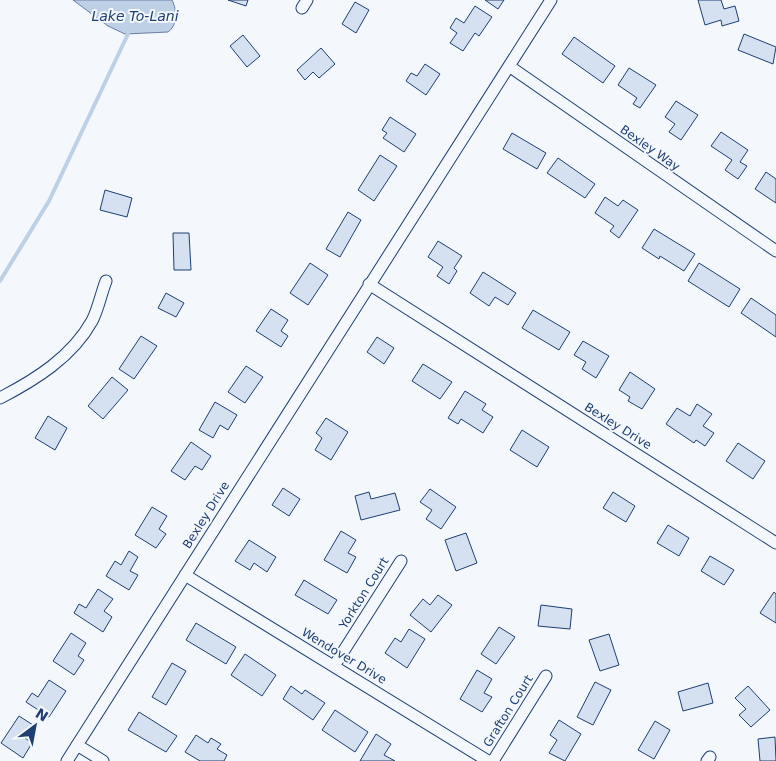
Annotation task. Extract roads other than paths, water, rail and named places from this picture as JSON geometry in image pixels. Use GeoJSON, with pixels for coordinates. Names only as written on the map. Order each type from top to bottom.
{"type":"FeatureCollection","features":[{"type":"Feature","properties":{"kind":"street","name":"Bexley Drive"},"geometry":{"type":"LineString","coordinates":[[67,761],[551,0]]}},
{"type":"Feature","properties":{"kind":"street","name":"Bexley Way"},"geometry":{"type":"LineString","coordinates":[[509,66],[776,251]]}},
{"type":"Feature","properties":{"kind":"street"},"geometry":{"type":"LineString","coordinates":[[0,398],[49,369],[75,344],[92,321],[106,281]]}},
{"type":"Feature","properties":{"kind":"street","name":"Bexley Drive"},"geometry":{"type":"LineString","coordinates":[[369,284],[776,543]]}},
{"type":"Feature","properties":{"kind":"street","name":"Yorkton Court"},"geometry":{"type":"LineString","coordinates":[[334,666],[401,561]]}},
{"type":"Feature","properties":{"kind":"street","name":"Wendover Drive"},"geometry":{"type":"LineString","coordinates":[[185,574],[488,761]]}},
{"type":"Feature","properties":{"kind":"street","name":"Grafton Court"},"geometry":{"type":"LineString","coordinates":[[493,761],[546,676]]}},
{"type":"Feature","properties":{"kind":"street"},"geometry":{"type":"LineString","coordinates":[[77,745],[103,761]]}},
{"type":"Feature","properties":{"kind":"water","name":"Lake To-Lani"},"geometry":{"type":"Polygon","coordinates":[[[73,0],[172,0],[176,13],[175,21],[168,32],[125,34],[108,26],[73,0]]]}},
{"type":"Feature","properties":{"kind":"waterway"},"geometry":{"type":"LineString","coordinates":[[0,281],[49,201],[128,34]]}}]}
